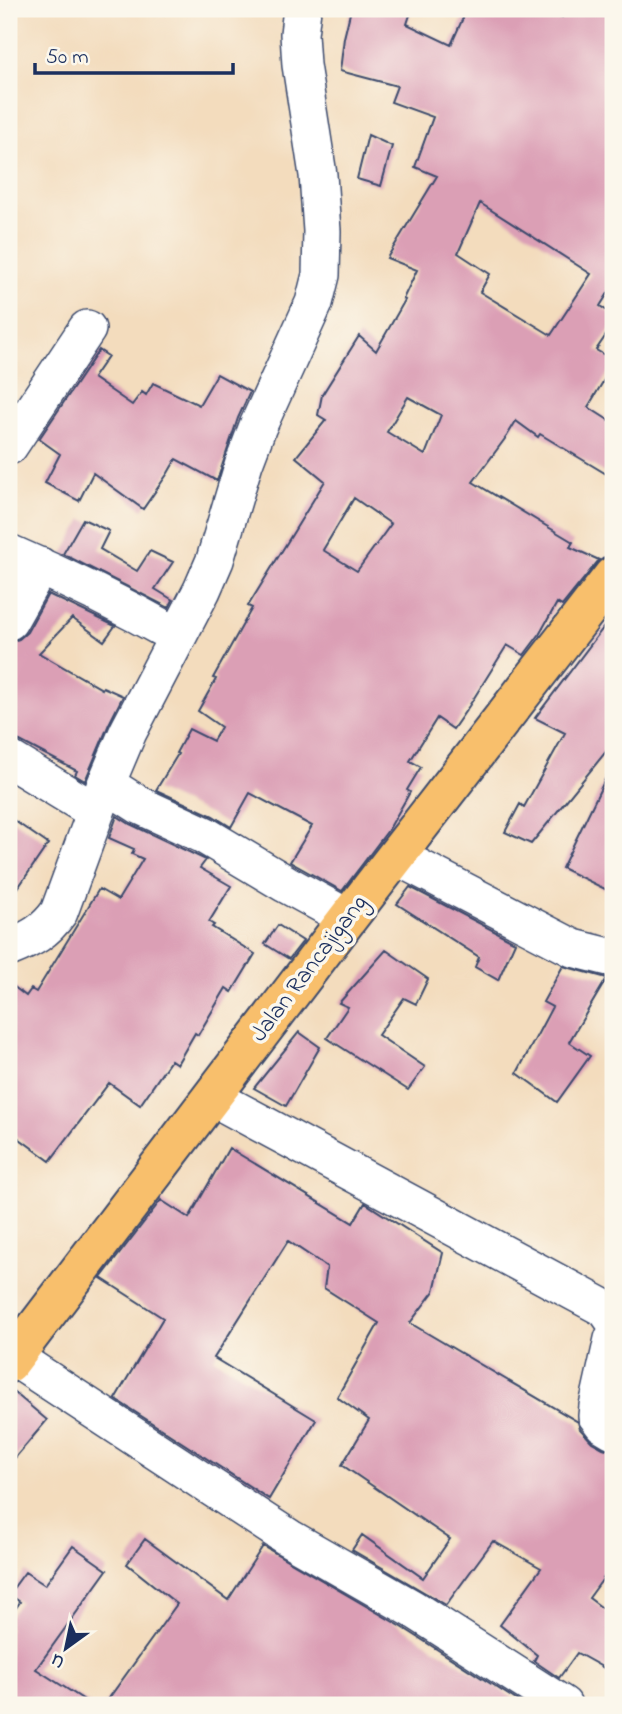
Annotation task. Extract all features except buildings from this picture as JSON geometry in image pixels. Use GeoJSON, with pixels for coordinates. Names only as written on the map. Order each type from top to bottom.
{"type":"FeatureCollection","features":[{"type":"Feature","properties":{"kind":"main road","name":"Jalan Rancajigang"},"geometry":{"type":"LineString","coordinates":[[11,1360],[613,576]]}},
{"type":"Feature","properties":{"kind":"street"},"geometry":{"type":"LineString","coordinates":[[9,948],[30,939],[50,925],[60,912],[117,799],[128,732],[202,590],[215,560],[258,426],[314,303],[321,275],[322,230],[318,175],[301,65],[299,34],[302,9]]}},
{"type":"Feature","properties":{"kind":"street"},"geometry":{"type":"LineString","coordinates":[[9,446],[87,329]]}},
{"type":"Feature","properties":{"kind":"street"},"geometry":{"type":"LineString","coordinates":[[9,621],[24,560],[120,604],[177,636]]}},
{"type":"Feature","properties":{"kind":"street"},"geometry":{"type":"LineString","coordinates":[[9,759],[204,835],[348,918]]}},
{"type":"Feature","properties":{"kind":"street"},"geometry":{"type":"LineString","coordinates":[[396,856],[573,948],[613,958]]}},
{"type":"Feature","properties":{"kind":"street"},"geometry":{"type":"LineString","coordinates":[[212,1097],[607,1309],[613,1319]]}},
{"type":"Feature","properties":{"kind":"street"},"geometry":{"type":"LineString","coordinates":[[613,1339],[597,1416],[613,1430]]}},
{"type":"Feature","properties":{"kind":"street"},"geometry":{"type":"LineString","coordinates":[[11,1360],[289,1538],[413,1609],[563,1705]]}}]}
